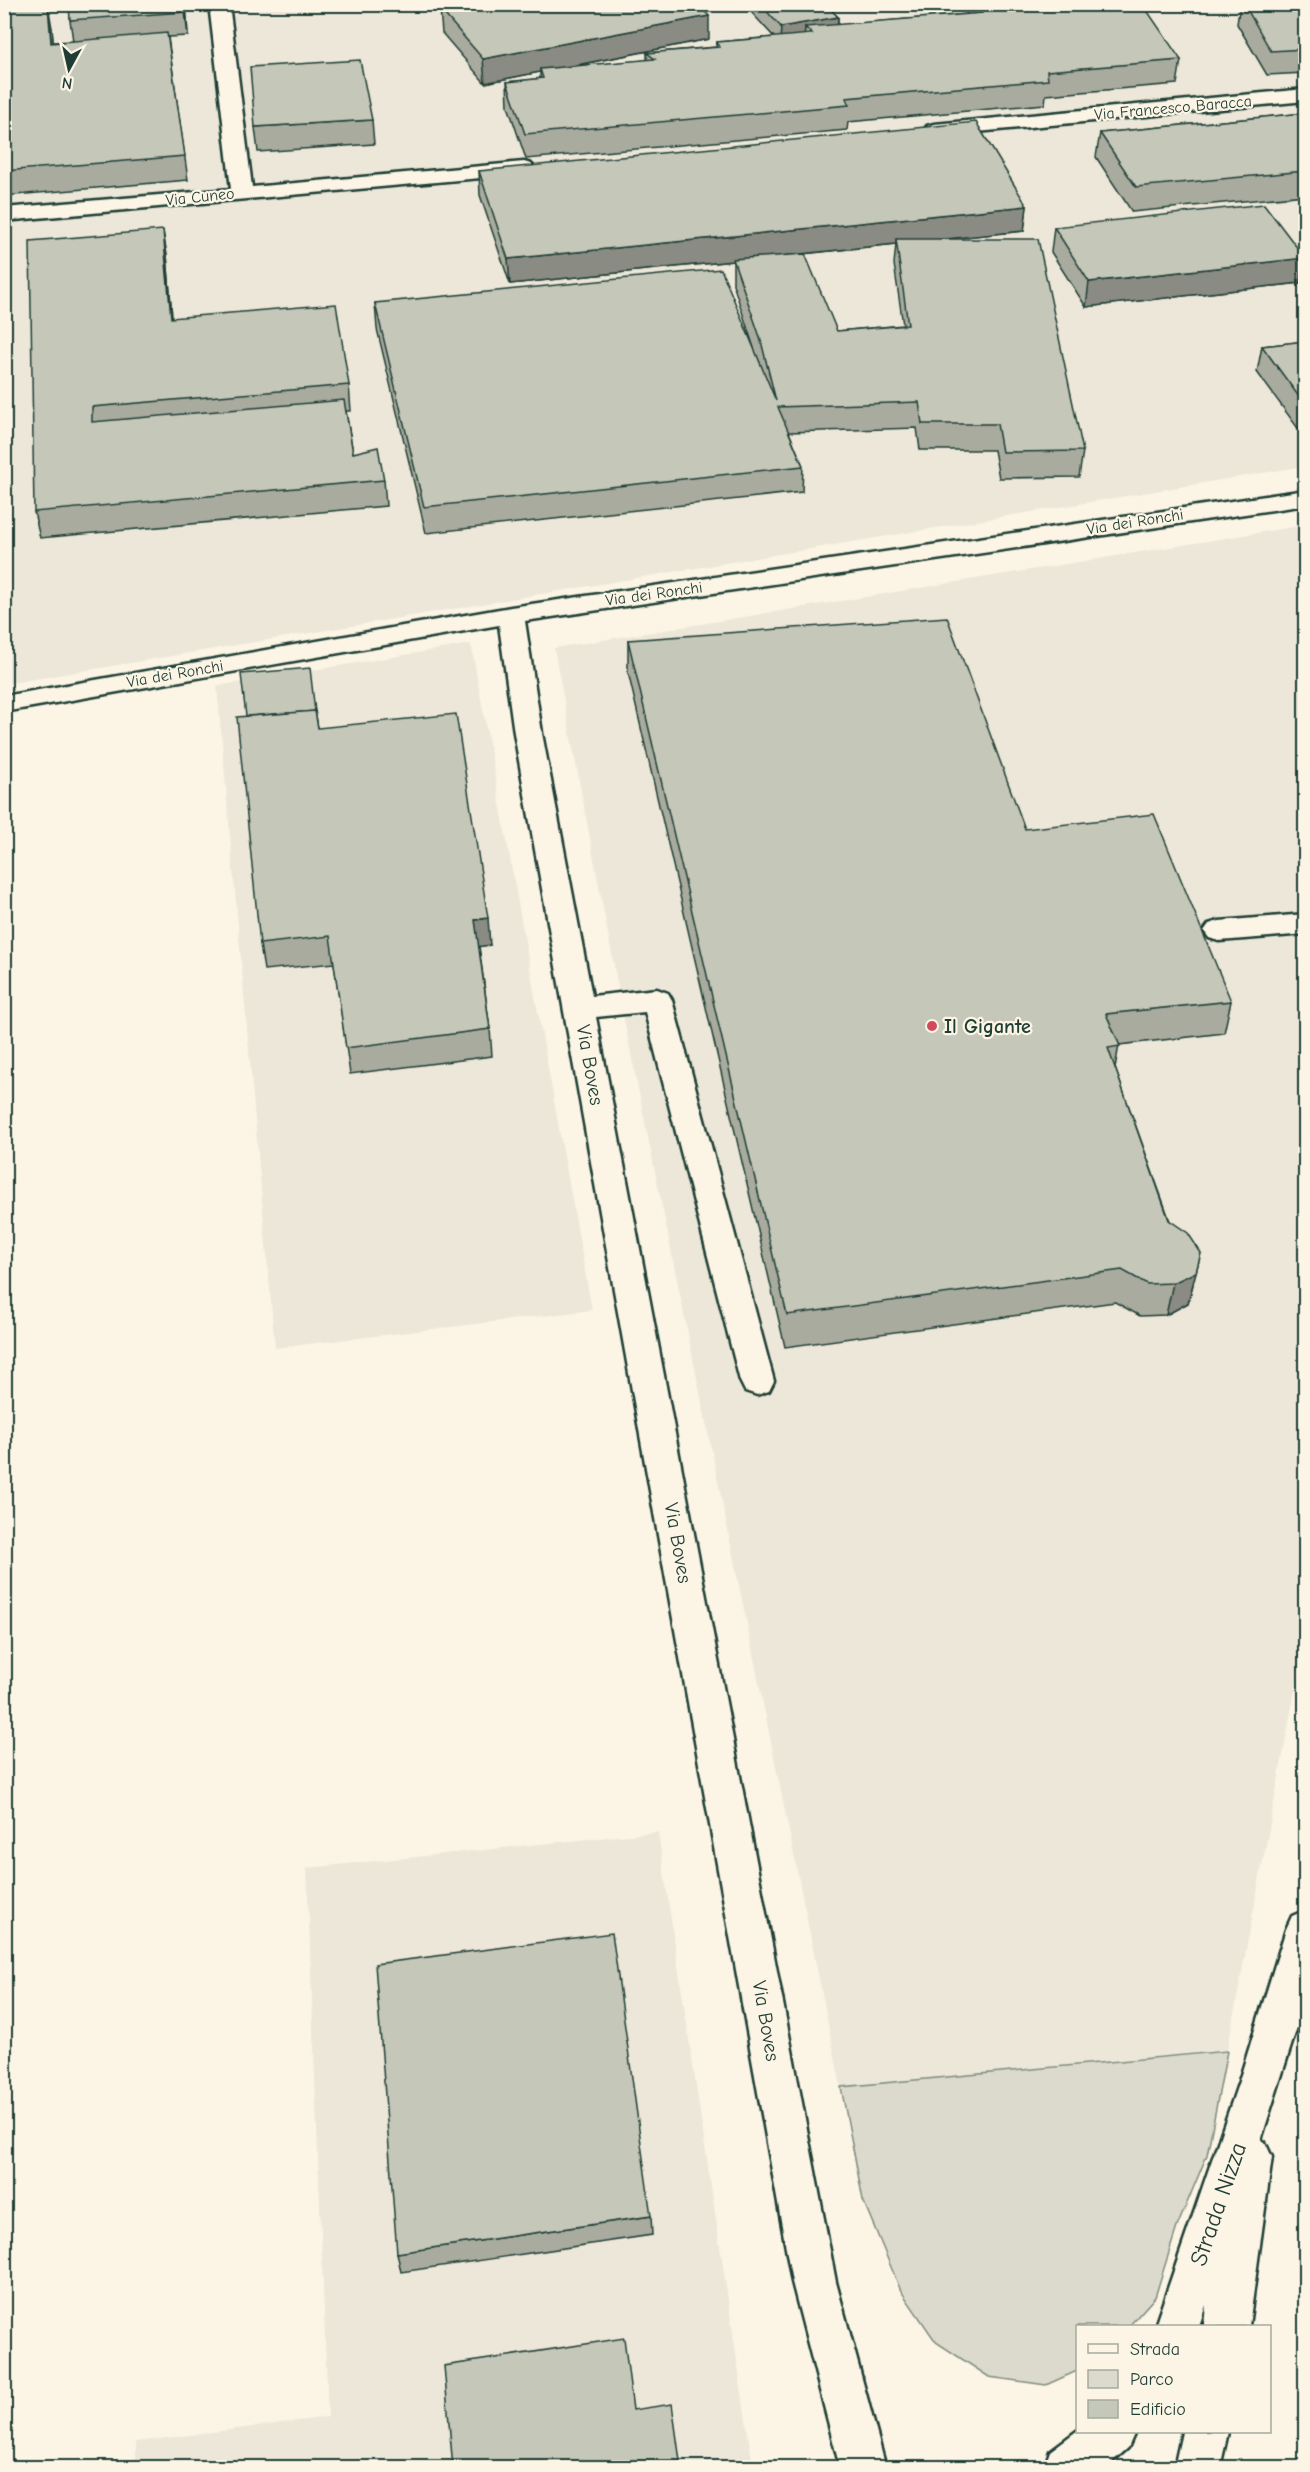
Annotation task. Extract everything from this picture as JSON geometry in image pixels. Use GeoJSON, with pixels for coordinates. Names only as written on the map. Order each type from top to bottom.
{"type":"FeatureCollection","features":[{"type":"Feature","properties":{"kind":"street","name":"Via Cuneo"},"geometry":{"type":"LineString","coordinates":[[4,215],[242,194],[219,4]]}},
{"type":"Feature","properties":{"kind":"street","name":"Via Francesco Baracca"},"geometry":{"type":"LineString","coordinates":[[909,133],[1305,95]]}},
{"type":"Feature","properties":{"kind":"street"},"geometry":{"type":"LineString","coordinates":[[242,194],[541,166]]}},
{"type":"Feature","properties":{"kind":"street","name":"Via dei Ronchi"},"geometry":{"type":"LineString","coordinates":[[4,704],[512,615],[1305,496]]}},
{"type":"Feature","properties":{"kind":"street","name":"Via Boves"},"geometry":{"type":"LineString","coordinates":[[512,615],[528,734],[814,2282],[863,2468]]}},
{"type":"Feature","properties":{"kind":"street"},"geometry":{"type":"LineString","coordinates":[[1219,931],[1305,924]]}},
{"type":"Feature","properties":{"kind":"street"},"geometry":{"type":"LineString","coordinates":[[579,1008],[657,1000],[757,1381]]}},
{"type":"Feature","properties":{"kind":"street","name":"Strada Nizza"},"geometry":{"type":"LineString","coordinates":[[1177,2325],[1260,2081],[1305,1929]]}},
{"type":"Feature","properties":{"kind":"street","name":"Strada Nizza"},"geometry":{"type":"LineString","coordinates":[[1226,2325],[1260,2081]]}},
{"type":"Feature","properties":{"kind":"street"},"geometry":{"type":"LineString","coordinates":[[1067,2468],[1111,2433]]}},
{"type":"Feature","properties":{"kind":"street"},"geometry":{"type":"LineString","coordinates":[[1197,2468],[1204,2433]]}},
{"type":"Feature","properties":{"kind":"shaded area"},"geometry":{"type":"Polygon","coordinates":[[[5,5],[1305,5],[1305,466],[5,684],[5,5]]]}},
{"type":"Feature","properties":{"kind":"shaded area"},"geometry":{"type":"Polygon","coordinates":[[[1305,525],[1305,1638],[1227,2051],[841,2087],[625,1024],[554,648],[1305,525]]]}},
{"type":"Feature","properties":{"kind":"shaded area"},"geometry":{"type":"Polygon","coordinates":[[[471,644],[592,1310],[275,1348],[217,686],[471,644]]]}},
{"type":"Feature","properties":{"kind":"shaded area"},"geometry":{"type":"Polygon","coordinates":[[[658,1832],[753,2467],[136,2468],[136,2442],[328,2417],[307,1868],[658,1832]]]}},
{"type":"Feature","properties":{"kind":"green space"},"geometry":{"type":"Polygon","coordinates":[[[1227,2051],[1207,2155],[1177,2227],[1155,2297],[1130,2325],[1076,2325],[1076,2371],[1046,2385],[989,2377],[936,2342],[901,2291],[863,2200],[841,2087],[1227,2051]]]}},
{"type":"Feature","properties":{"kind":"building"},"geometry":{"type":"Polygon","coordinates":[[[69,4],[185,4],[185,12],[70,20],[69,4]]]}},
{"type":"Feature","properties":{"kind":"building"},"geometry":{"type":"Polygon","coordinates":[[[467,4],[698,4],[709,16],[483,59],[440,9],[467,4]]]}},
{"type":"Feature","properties":{"kind":"building"},"geometry":{"type":"Polygon","coordinates":[[[760,4],[826,4],[838,17],[781,27],[760,4]]]}},
{"type":"Feature","properties":{"kind":"building"},"geometry":{"type":"Polygon","coordinates":[[[978,4],[1121,4],[1123,8],[1144,6],[1181,60],[1047,71],[1048,80],[846,98],[849,105],[525,134],[507,82],[543,78],[540,69],[655,59],[647,53],[719,47],[717,42],[812,34],[805,27],[982,13],[978,4]]]}},
{"type":"Feature","properties":{"kind":"building"},"geometry":{"type":"Polygon","coordinates":[[[1244,4],[1305,4],[1305,49],[1271,51],[1244,4]]]}},
{"type":"Feature","properties":{"kind":"building"},"geometry":{"type":"Polygon","coordinates":[[[48,5],[51,43],[167,33],[185,156],[4,171],[4,8],[48,5]]]}},
{"type":"Feature","properties":{"kind":"building"},"geometry":{"type":"Polygon","coordinates":[[[360,60],[372,120],[255,127],[250,67],[360,60]]]}},
{"type":"Feature","properties":{"kind":"building"},"geometry":{"type":"Polygon","coordinates":[[[1305,113],[1305,171],[1136,187],[1100,133],[1305,113]]]}},
{"type":"Feature","properties":{"kind":"building"},"geometry":{"type":"Polygon","coordinates":[[[976,122],[1027,206],[508,259],[479,171],[976,122]]]}},
{"type":"Feature","properties":{"kind":"building"},"geometry":{"type":"Polygon","coordinates":[[[1264,204],[1305,258],[1089,282],[1054,227],[1264,204]]]}},
{"type":"Feature","properties":{"kind":"building"},"geometry":{"type":"Polygon","coordinates":[[[163,230],[171,318],[336,304],[349,385],[92,407],[92,422],[344,400],[353,453],[378,447],[384,480],[34,512],[30,241],[163,230]]]}},
{"type":"Feature","properties":{"kind":"building"},"geometry":{"type":"Polygon","coordinates":[[[896,239],[1038,239],[1083,451],[1002,452],[997,424],[922,424],[919,402],[778,407],[803,466],[424,507],[375,303],[721,269],[776,401],[760,337],[733,259],[805,254],[837,331],[908,325],[896,239]]]}},
{"type":"Feature","properties":{"kind":"building"},"geometry":{"type":"Polygon","coordinates":[[[1305,341],[1305,405],[1262,346],[1305,341]]]}},
{"type":"Feature","properties":{"kind":"building"},"geometry":{"type":"Polygon","coordinates":[[[947,617],[1025,829],[1154,814],[1231,1001],[1106,1014],[1120,1046],[1108,1048],[1169,1220],[1188,1233],[1201,1253],[1196,1272],[1173,1283],[1147,1284],[1122,1270],[787,1315],[628,640],[947,617]]]}},
{"type":"Feature","properties":{"kind":"building"},"geometry":{"type":"Polygon","coordinates":[[[310,668],[315,711],[246,716],[241,674],[310,668]]]}},
{"type":"Feature","properties":{"kind":"building"},"geometry":{"type":"Polygon","coordinates":[[[315,711],[318,728],[456,714],[488,918],[475,920],[490,1029],[346,1048],[330,936],[260,944],[237,717],[315,711]]]}},
{"type":"Feature","properties":{"kind":"building"},"geometry":{"type":"Polygon","coordinates":[[[612,1933],[651,2216],[397,2253],[375,1964],[612,1933]]]}},
{"type":"Feature","properties":{"kind":"building"},"geometry":{"type":"Polygon","coordinates":[[[624,2338],[633,2410],[672,2404],[681,2468],[453,2468],[444,2366],[624,2338]]]}},
{"type":"Feature","properties":{"kind":"place","name":"Il Gigante"},"geometry":{"type":"Point","coordinates":[932,1026]}}]}
